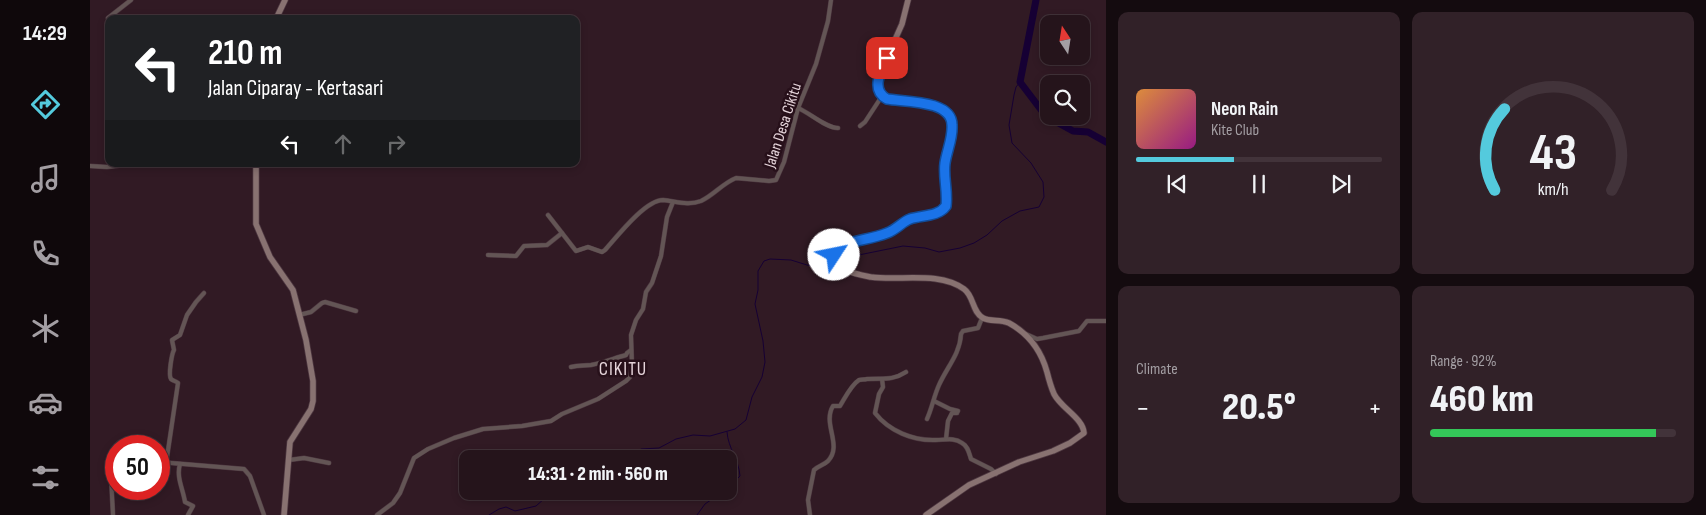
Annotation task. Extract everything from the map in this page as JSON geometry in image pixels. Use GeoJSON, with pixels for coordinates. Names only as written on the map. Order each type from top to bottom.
{"type":"FeatureCollection","features":[{"type":"Feature","properties":{"kind":"main road"},"geometry":{"type":"LineString","coordinates":[[278,15],[285,0]]}},
{"type":"Feature","properties":{"kind":"main road"},"geometry":{"type":"LineString","coordinates":[[908,0],[902,24],[879,78],[877,89],[887,99],[938,107],[949,113],[952,125],[945,165],[946,206],[937,213],[907,220],[886,234],[835,249],[834,255],[844,270],[853,274],[878,278],[925,279],[950,282],[967,292],[982,318],[1007,322],[1024,333],[1038,349],[1054,395],[1059,403],[1082,425],[1084,433],[1070,443],[1053,451],[1019,462],[960,491],[926,515]]}},
{"type":"Feature","properties":{"kind":"main road"},"geometry":{"type":"LineString","coordinates":[[256,167],[256,224],[270,257],[293,290],[310,358],[313,380],[313,400],[307,418],[290,442],[284,515]]}},
{"type":"Feature","properties":{"kind":"street"},"geometry":{"type":"LineString","coordinates":[[112,15],[130,0]]}},
{"type":"Feature","properties":{"kind":"street","name":"Jalan Desa Cikitu"},"geometry":{"type":"LineString","coordinates":[[673,202],[690,203],[701,201],[736,178],[776,180],[784,162],[798,108],[816,64],[828,21],[830,0]]}},
{"type":"Feature","properties":{"kind":"street"},"geometry":{"type":"LineString","coordinates":[[860,126],[882,96]]}},
{"type":"Feature","properties":{"kind":"street"},"geometry":{"type":"LineString","coordinates":[[798,108],[808,112],[830,128],[838,128]]}},
{"type":"Feature","properties":{"kind":"street"},"geometry":{"type":"LineString","coordinates":[[90,166],[105,167]]}},
{"type":"Feature","properties":{"kind":"street"},"geometry":{"type":"LineString","coordinates":[[378,515],[393,503],[400,493],[414,458],[422,453],[454,438],[483,429],[522,426],[551,421],[562,414],[598,399],[620,386],[630,377],[632,366],[631,335],[636,320],[643,309],[646,292],[655,275],[661,256],[667,217],[673,202],[658,201],[633,218],[604,251],[598,252],[588,247],[576,251],[548,215]]}},
{"type":"Feature","properties":{"kind":"street"},"geometry":{"type":"LineString","coordinates":[[488,255],[516,256],[524,246],[547,245],[562,233]]}},
{"type":"Feature","properties":{"kind":"street"},"geometry":{"type":"LineString","coordinates":[[170,437],[178,383],[171,379],[170,376],[172,353],[174,350],[172,340],[180,335],[187,315],[204,293]]}},
{"type":"Feature","properties":{"kind":"street"},"geometry":{"type":"LineString","coordinates":[[299,315],[315,310],[322,303],[356,311]]}},
{"type":"Feature","properties":{"kind":"street"},"geometry":{"type":"LineString","coordinates":[[927,419],[939,386],[956,356],[962,332],[978,328],[982,318]]}},
{"type":"Feature","properties":{"kind":"street"},"geometry":{"type":"LineString","coordinates":[[1024,333],[1037,339],[1079,331],[1087,321],[1106,321]]}},
{"type":"Feature","properties":{"kind":"street"},"geometry":{"type":"LineString","coordinates":[[572,367],[582,364],[589,366],[626,356],[631,350]]}},
{"type":"Feature","properties":{"kind":"street"},"geometry":{"type":"LineString","coordinates":[[810,515],[808,500],[814,470],[829,461],[834,447],[830,419],[833,406],[840,406],[860,380],[898,378],[906,372]]}},
{"type":"Feature","properties":{"kind":"street"},"geometry":{"type":"LineString","coordinates":[[882,379],[883,387],[874,412],[890,428],[910,437],[962,442],[967,446],[971,459],[991,469],[996,474]]}},
{"type":"Feature","properties":{"kind":"street"},"geometry":{"type":"LineString","coordinates":[[934,401],[950,416]]}},
{"type":"Feature","properties":{"kind":"street"},"geometry":{"type":"LineString","coordinates":[[945,411],[950,409],[957,412],[952,413],[950,416],[946,439]]}},
{"type":"Feature","properties":{"kind":"street"},"geometry":{"type":"LineString","coordinates":[[289,460],[304,458],[329,463]]}},
{"type":"Feature","properties":{"kind":"street"},"geometry":{"type":"LineString","coordinates":[[170,464],[244,469],[250,476],[264,515]]}},
{"type":"Feature","properties":{"kind":"street"},"geometry":{"type":"LineString","coordinates":[[180,464],[178,474],[185,502],[193,506],[188,515]]}},
{"type":"Feature","properties":{"kind":"street"},"geometry":{"type":"LineString","coordinates":[[112,500],[113,515]]}},
{"type":"Feature","properties":{"kind":"waterway"},"geometry":{"type":"LineString","coordinates":[[1036,0],[1020,82],[1042,111],[1053,120],[1073,131],[1088,132],[1106,142]]}},
{"type":"Feature","properties":{"kind":"waterway"},"geometry":{"type":"LineString","coordinates":[[839,259],[903,246],[925,248],[939,252],[960,248],[974,243],[987,235],[1002,221],[1020,211],[1039,207],[1044,197],[1043,182],[1031,163],[1012,143],[1009,125],[1016,87],[1020,82]]}},
{"type":"Feature","properties":{"kind":"waterway"},"geometry":{"type":"LineString","coordinates":[[640,450],[659,448],[676,439],[693,435],[710,436],[735,429],[746,420],[752,397],[762,377],[765,362],[763,341],[755,304],[758,290],[758,271],[764,261],[770,259],[791,260],[818,267],[833,261]]}},
{"type":"Feature","properties":{"kind":"waterway"},"geometry":{"type":"LineString","coordinates":[[727,432],[732,450]]}},
{"type":"Feature","properties":{"kind":"waterway"},"geometry":{"type":"LineString","coordinates":[[737,463],[740,476],[737,479]]}},
{"type":"Feature","properties":{"kind":"waterway"},"geometry":{"type":"LineString","coordinates":[[489,515],[506,507],[515,511],[536,506],[543,500]]}},
{"type":"Feature","properties":{"kind":"waterway"},"geometry":{"type":"LineString","coordinates":[[697,515],[705,504],[711,500]]}},
{"type":"Feature","properties":{"kind":"district","name":"CIKITU"},"geometry":{"type":"Point","coordinates":[623,368]}},
{"type":"Feature","properties":{"kind":"route"},"geometry":{"type":"LineString","coordinates":[[834,255],[835,249],[886,234],[898,228],[907,220],[937,213],[946,206],[945,165],[952,133],[952,119],[949,113],[938,107],[887,99],[882,96],[878,92],[877,85],[887,58]]}}]}
